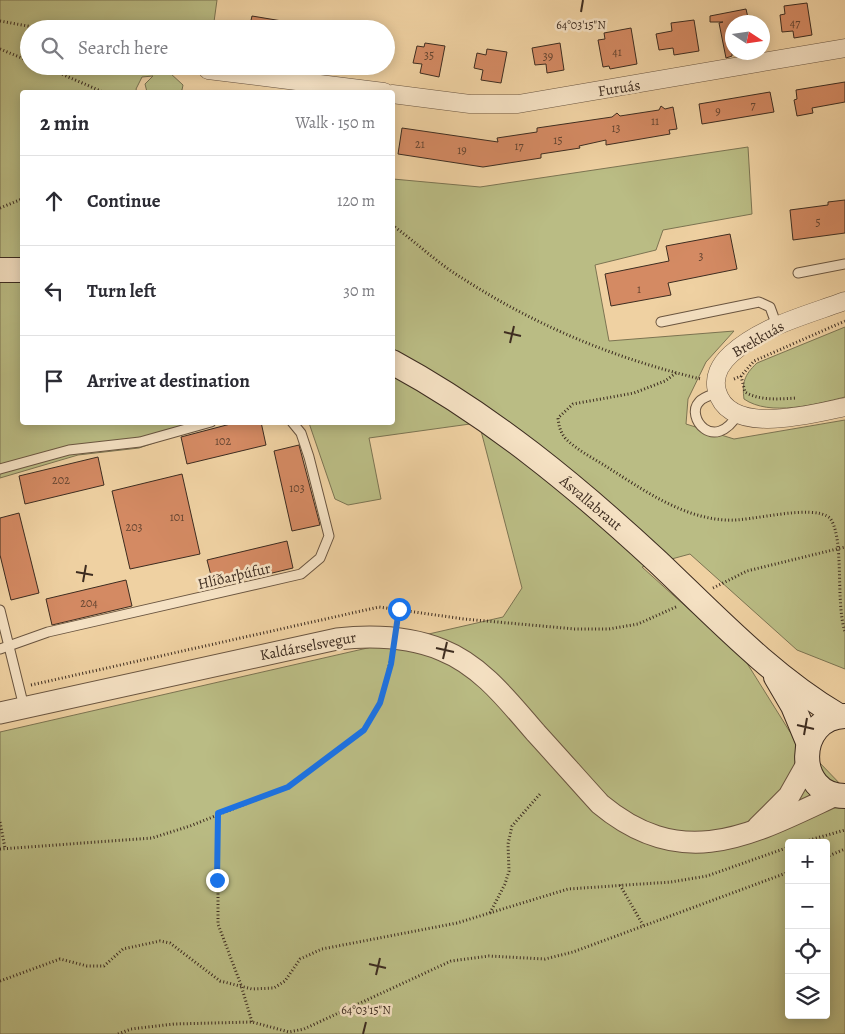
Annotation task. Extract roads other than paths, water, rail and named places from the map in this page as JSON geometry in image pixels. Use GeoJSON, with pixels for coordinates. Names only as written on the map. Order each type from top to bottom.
{"type":"FeatureCollection","features":[{"type":"Feature","properties":{"kind":"main road"},"geometry":{"type":"LineString","coordinates":[[0,270],[20,270]]}},
{"type":"Feature","properties":{"kind":"main road","name":"Ásvallabraut"},"geometry":{"type":"LineString","coordinates":[[395,364],[433,384],[488,421],[566,481],[614,522],[770,667],[813,701],[842,716]]}},
{"type":"Feature","properties":{"kind":"main road","name":"Ásvallabraut"},"geometry":{"type":"LineString","coordinates":[[770,667],[793,706],[808,753],[813,779],[820,787],[841,795]]}},
{"type":"Feature","properties":{"kind":"main road"},"geometry":{"type":"LineString","coordinates":[[808,753],[818,727],[842,716]]}},
{"type":"Feature","properties":{"kind":"street","name":"Furuás"},"geometry":{"type":"LineString","coordinates":[[395,94],[470,104],[518,104],[845,48]]}},
{"type":"Feature","properties":{"kind":"street"},"geometry":{"type":"LineString","coordinates":[[248,75],[368,90]]}},
{"type":"Feature","properties":{"kind":"street","name":"Brekkuás"},"geometry":{"type":"LineString","coordinates":[[717,393],[715,382],[718,372],[729,356],[778,326],[845,301]]}},
{"type":"Feature","properties":{"kind":"street"},"geometry":{"type":"LineString","coordinates":[[717,393],[726,408],[738,414],[772,419],[845,407]]}},
{"type":"Feature","properties":{"kind":"street","name":"Kaldárselsvegur"},"geometry":{"type":"LineString","coordinates":[[0,713],[337,638],[370,635],[394,637],[443,650],[466,662],[488,680],[600,804],[617,818],[649,834],[693,843],[713,842],[787,819],[841,795]]}},
{"type":"Feature","properties":{"kind":"street","name":"Kaldárselsvegur"},"geometry":{"type":"LineString","coordinates":[[754,830],[789,796],[808,753]]}},
{"type":"Feature","properties":{"kind":"lane"},"geometry":{"type":"LineString","coordinates":[[798,273],[845,264]]}},
{"type":"Feature","properties":{"kind":"lane"},"geometry":{"type":"LineString","coordinates":[[661,322],[759,302],[770,307],[778,326]]}},
{"type":"Feature","properties":{"kind":"lane"},"geometry":{"type":"LineString","coordinates":[[717,393],[700,400],[697,405],[695,412],[699,424],[705,429],[722,432],[728,429],[738,414]]}},
{"type":"Feature","properties":{"kind":"lane"},"geometry":{"type":"LineString","coordinates":[[0,469],[69,450],[140,442],[200,425]]}},
{"type":"Feature","properties":{"kind":"lane","name":"Hlíðarþúfur"},"geometry":{"type":"LineString","coordinates":[[4,648],[48,632],[302,574],[320,558],[329,536],[309,457],[301,434],[294,425]]}},
{"type":"Feature","properties":{"kind":"lane"},"geometry":{"type":"LineString","coordinates":[[0,610],[4,648],[24,707]]}}]}
